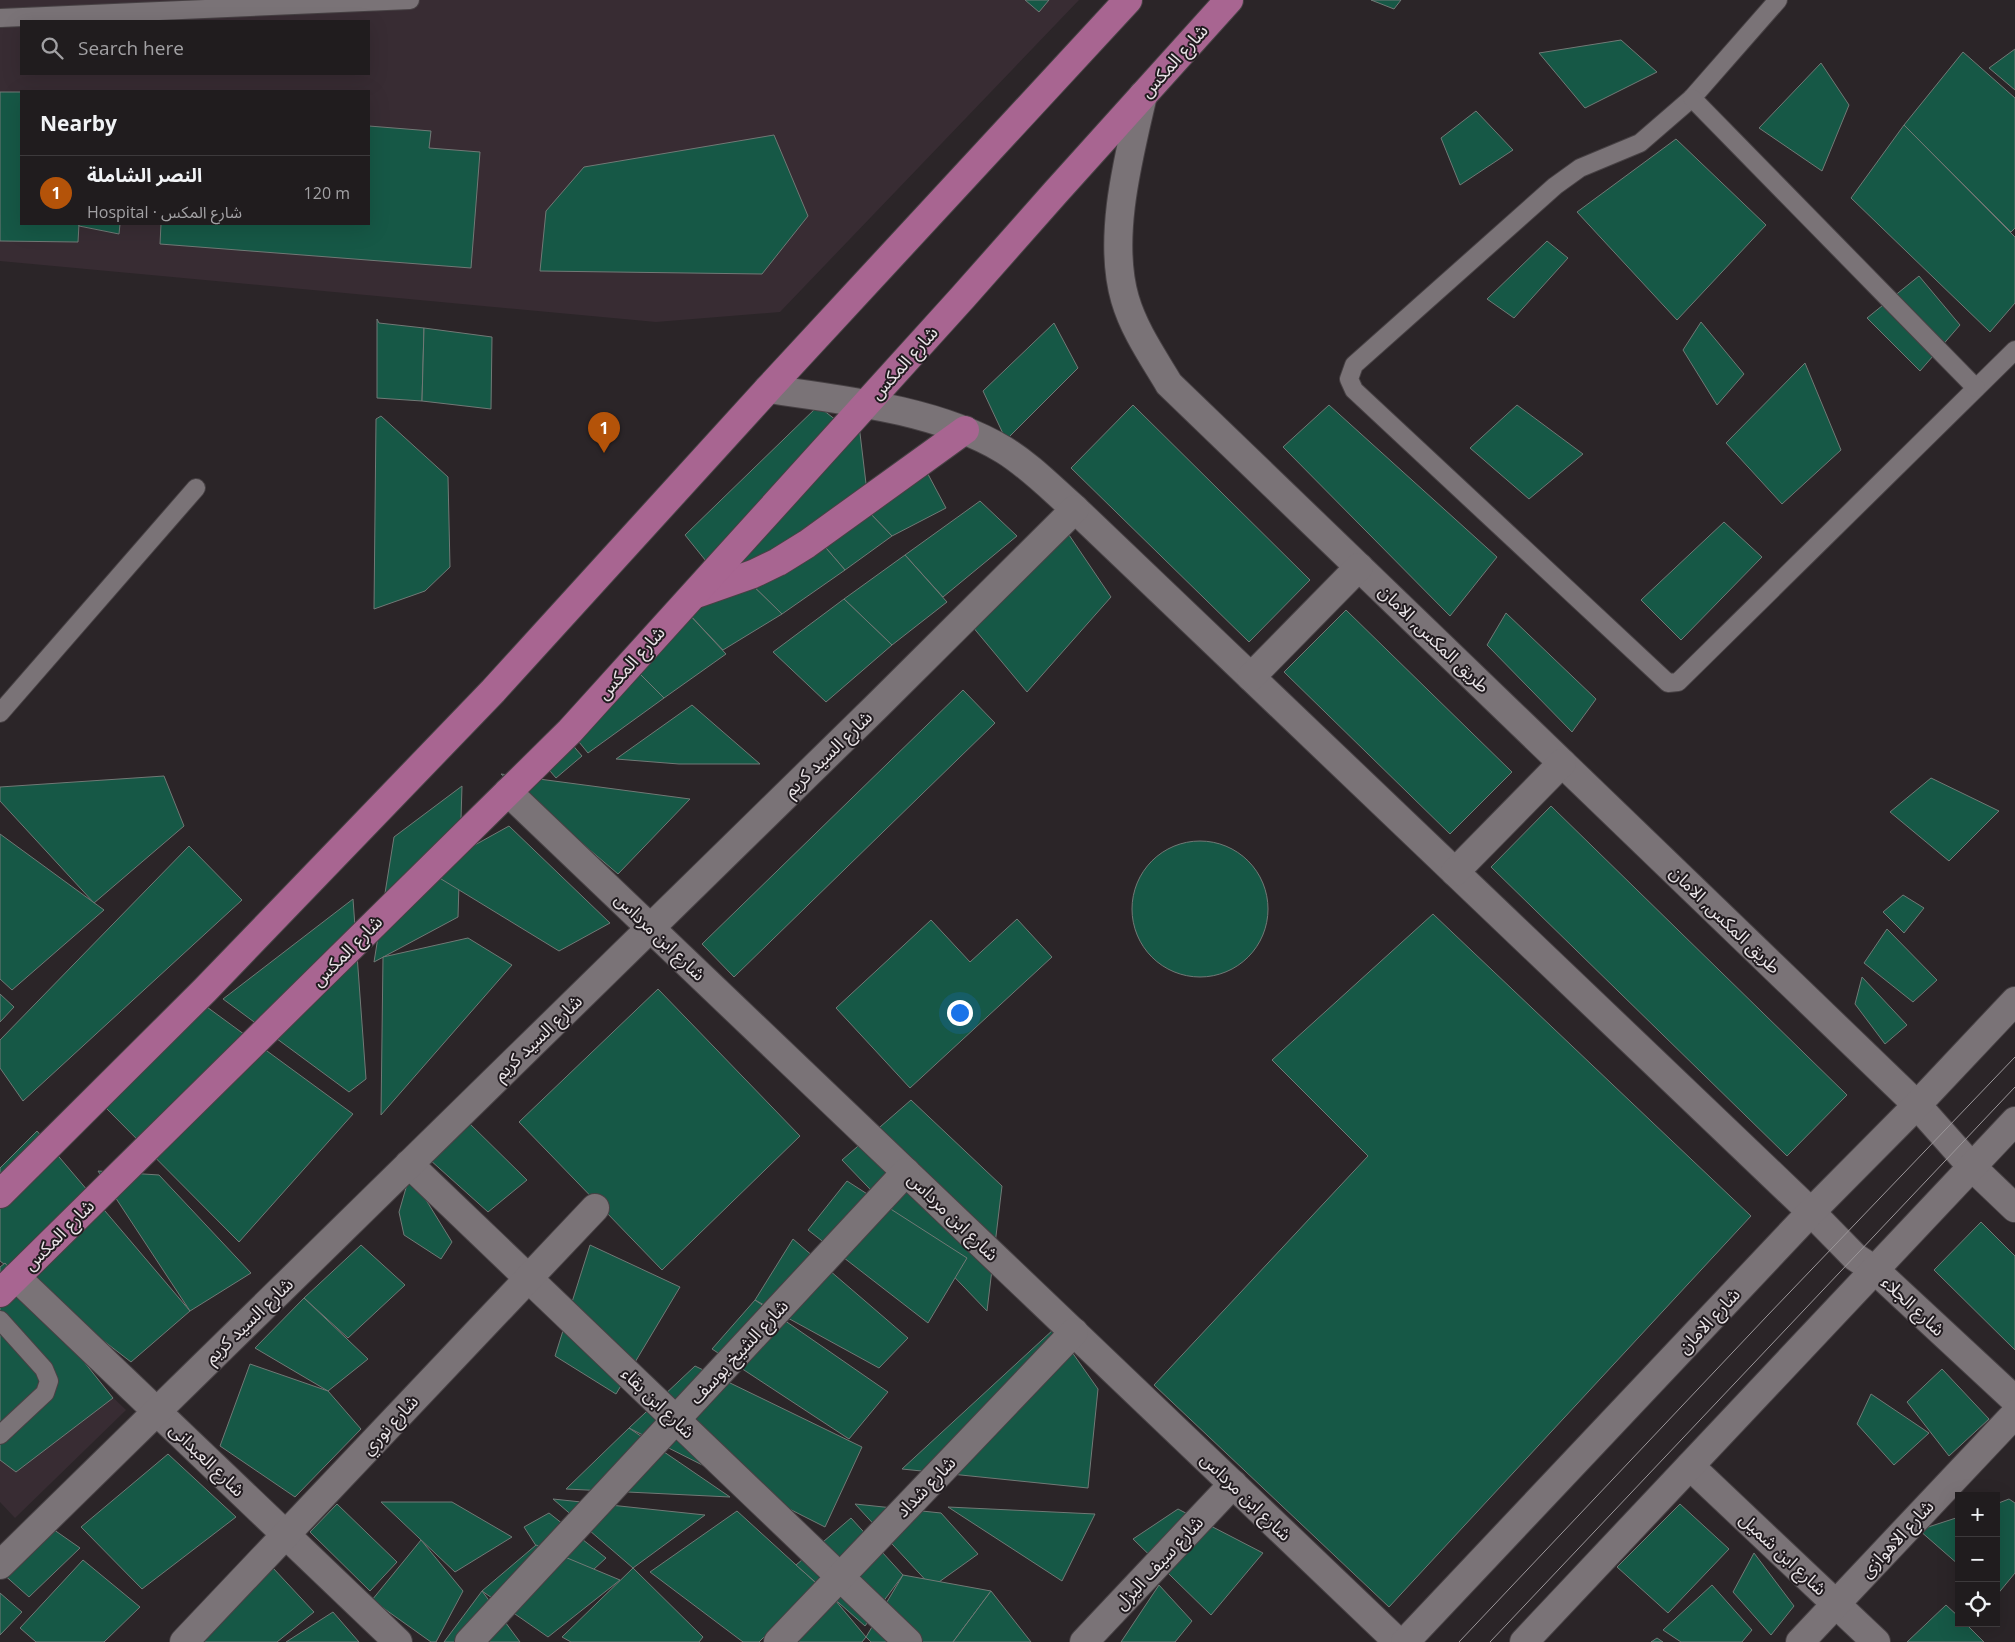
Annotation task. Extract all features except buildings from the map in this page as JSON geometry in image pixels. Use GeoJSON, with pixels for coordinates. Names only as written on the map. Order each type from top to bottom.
{"type":"FeatureCollection","features":[{"type":"Feature","properties":{"kind":"main road"},"geometry":{"type":"LineString","coordinates":[[0,1194],[205,990],[493,691],[768,389],[1128,0]]}},
{"type":"Feature","properties":{"kind":"main road","name":"شارع المكس"},"geometry":{"type":"LineString","coordinates":[[8,1285],[570,731],[866,405],[1229,0]]}},
{"type":"Feature","properties":{"kind":"main road"},"geometry":{"type":"LineString","coordinates":[[692,595],[753,574],[778,562],[807,544],[964,430]]}},
{"type":"Feature","properties":{"kind":"street","name":"طريق المكس, الامان"},"geometry":{"type":"LineString","coordinates":[[1143,95],[1128,158],[1121,209],[1118,256],[1125,299],[1144,344],[1169,384],[1917,1105],[1972,1167],[2015,1208]]}},
{"type":"Feature","properties":{"kind":"street"},"geometry":{"type":"LineString","coordinates":[[768,389],[922,416],[964,430],[1005,451],[1041,478],[1811,1212]]}},
{"type":"Feature","properties":{"kind":"street","name":"شارع السيد كريم"},"geometry":{"type":"LineString","coordinates":[[0,1565],[651,928],[1075,509]]}},
{"type":"Feature","properties":{"kind":"street"},"geometry":{"type":"LineString","coordinates":[[1251,677],[1359,567]]}},
{"type":"Feature","properties":{"kind":"street"},"geometry":{"type":"LineString","coordinates":[[1455,872],[1562,763]]}},
{"type":"Feature","properties":{"kind":"street","name":"شارع ابن مرداس"},"geometry":{"type":"LineString","coordinates":[[508,792],[1398,1642]]}},
{"type":"Feature","properties":{"kind":"street","name":"شارع الامان"},"geometry":{"type":"LineString","coordinates":[[1404,1642],[1811,1212],[1917,1105],[2015,1001]]}},
{"type":"Feature","properties":{"kind":"street"},"geometry":{"type":"LineString","coordinates":[[1524,1642],[2015,1121]]}},
{"type":"Feature","properties":{"kind":"street","name":"شارع ابن بقاء"},"geometry":{"type":"LineString","coordinates":[[409,1164],[908,1642]]}},
{"type":"Feature","properties":{"kind":"street","name":"شارع الشيخ يوسف"},"geometry":{"type":"LineString","coordinates":[[469,1642],[906,1172]]}},
{"type":"Feature","properties":{"kind":"street","name":"شارع نوري"},"geometry":{"type":"LineString","coordinates":[[184,1642],[595,1208]]}},
{"type":"Feature","properties":{"kind":"street","name":"شارع الجلاء"},"geometry":{"type":"LineString","coordinates":[[1811,1212],[1855,1257],[1875,1270],[2015,1400]]}},
{"type":"Feature","properties":{"kind":"street","name":"شارع العبدانى"},"geometry":{"type":"LineString","coordinates":[[8,1285],[156,1411],[398,1642]]}},
{"type":"Feature","properties":{"kind":"street","name":"شارع شداد"},"geometry":{"type":"LineString","coordinates":[[778,1642],[1074,1332]]}},
{"type":"Feature","properties":{"kind":"street","name":"شارع الاهوازى"},"geometry":{"type":"LineString","coordinates":[[1800,1642],[2015,1414]]}},
{"type":"Feature","properties":{"kind":"street","name":"شارع ابن شميل"},"geometry":{"type":"LineString","coordinates":[[1690,1466],[1876,1642]]}},
{"type":"Feature","properties":{"kind":"street","name":"شارع سيف اليزل"},"geometry":{"type":"LineString","coordinates":[[1084,1642],[1233,1484]]}},
{"type":"Feature","properties":{"kind":"lane"},"geometry":{"type":"LineString","coordinates":[[0,18],[410,0]]}},
{"type":"Feature","properties":{"kind":"lane"},"geometry":{"type":"LineString","coordinates":[[1778,0],[1692,98],[1640,143],[1580,168],[1555,186],[1354,365],[1349,379],[1354,390],[1668,683],[1673,684],[1678,682],[2015,350]]}},
{"type":"Feature","properties":{"kind":"lane"},"geometry":{"type":"LineString","coordinates":[[1692,98],[1976,388]]}},
{"type":"Feature","properties":{"kind":"lane"},"geometry":{"type":"LineString","coordinates":[[0,713],[196,488]]}},
{"type":"Feature","properties":{"kind":"lane"},"geometry":{"type":"LineString","coordinates":[[0,1320],[44,1369],[49,1381],[45,1393],[0,1435]]}},
{"type":"Feature","properties":{"kind":"shaded area"},"geometry":{"type":"Polygon","coordinates":[[[0,0],[1079,0],[780,312],[656,322],[0,261],[0,0]]]}},
{"type":"Feature","properties":{"kind":"shaded area"},"geometry":{"type":"Polygon","coordinates":[[[23,1311],[126,1410],[15,1518],[0,1502],[0,1334],[23,1311]]]}},
{"type":"Feature","properties":{"kind":"tram line"},"geometry":{"type":"LineString","coordinates":[[1459,1642],[2015,1057]]}},
{"type":"Feature","properties":{"kind":"tram line"},"geometry":{"type":"LineString","coordinates":[[1490,1642],[2015,1087]]}},
{"type":"Feature","properties":{"kind":"place","name":"النصر الشاملة"},"geometry":{"type":"Point","coordinates":[604,453]}}]}
